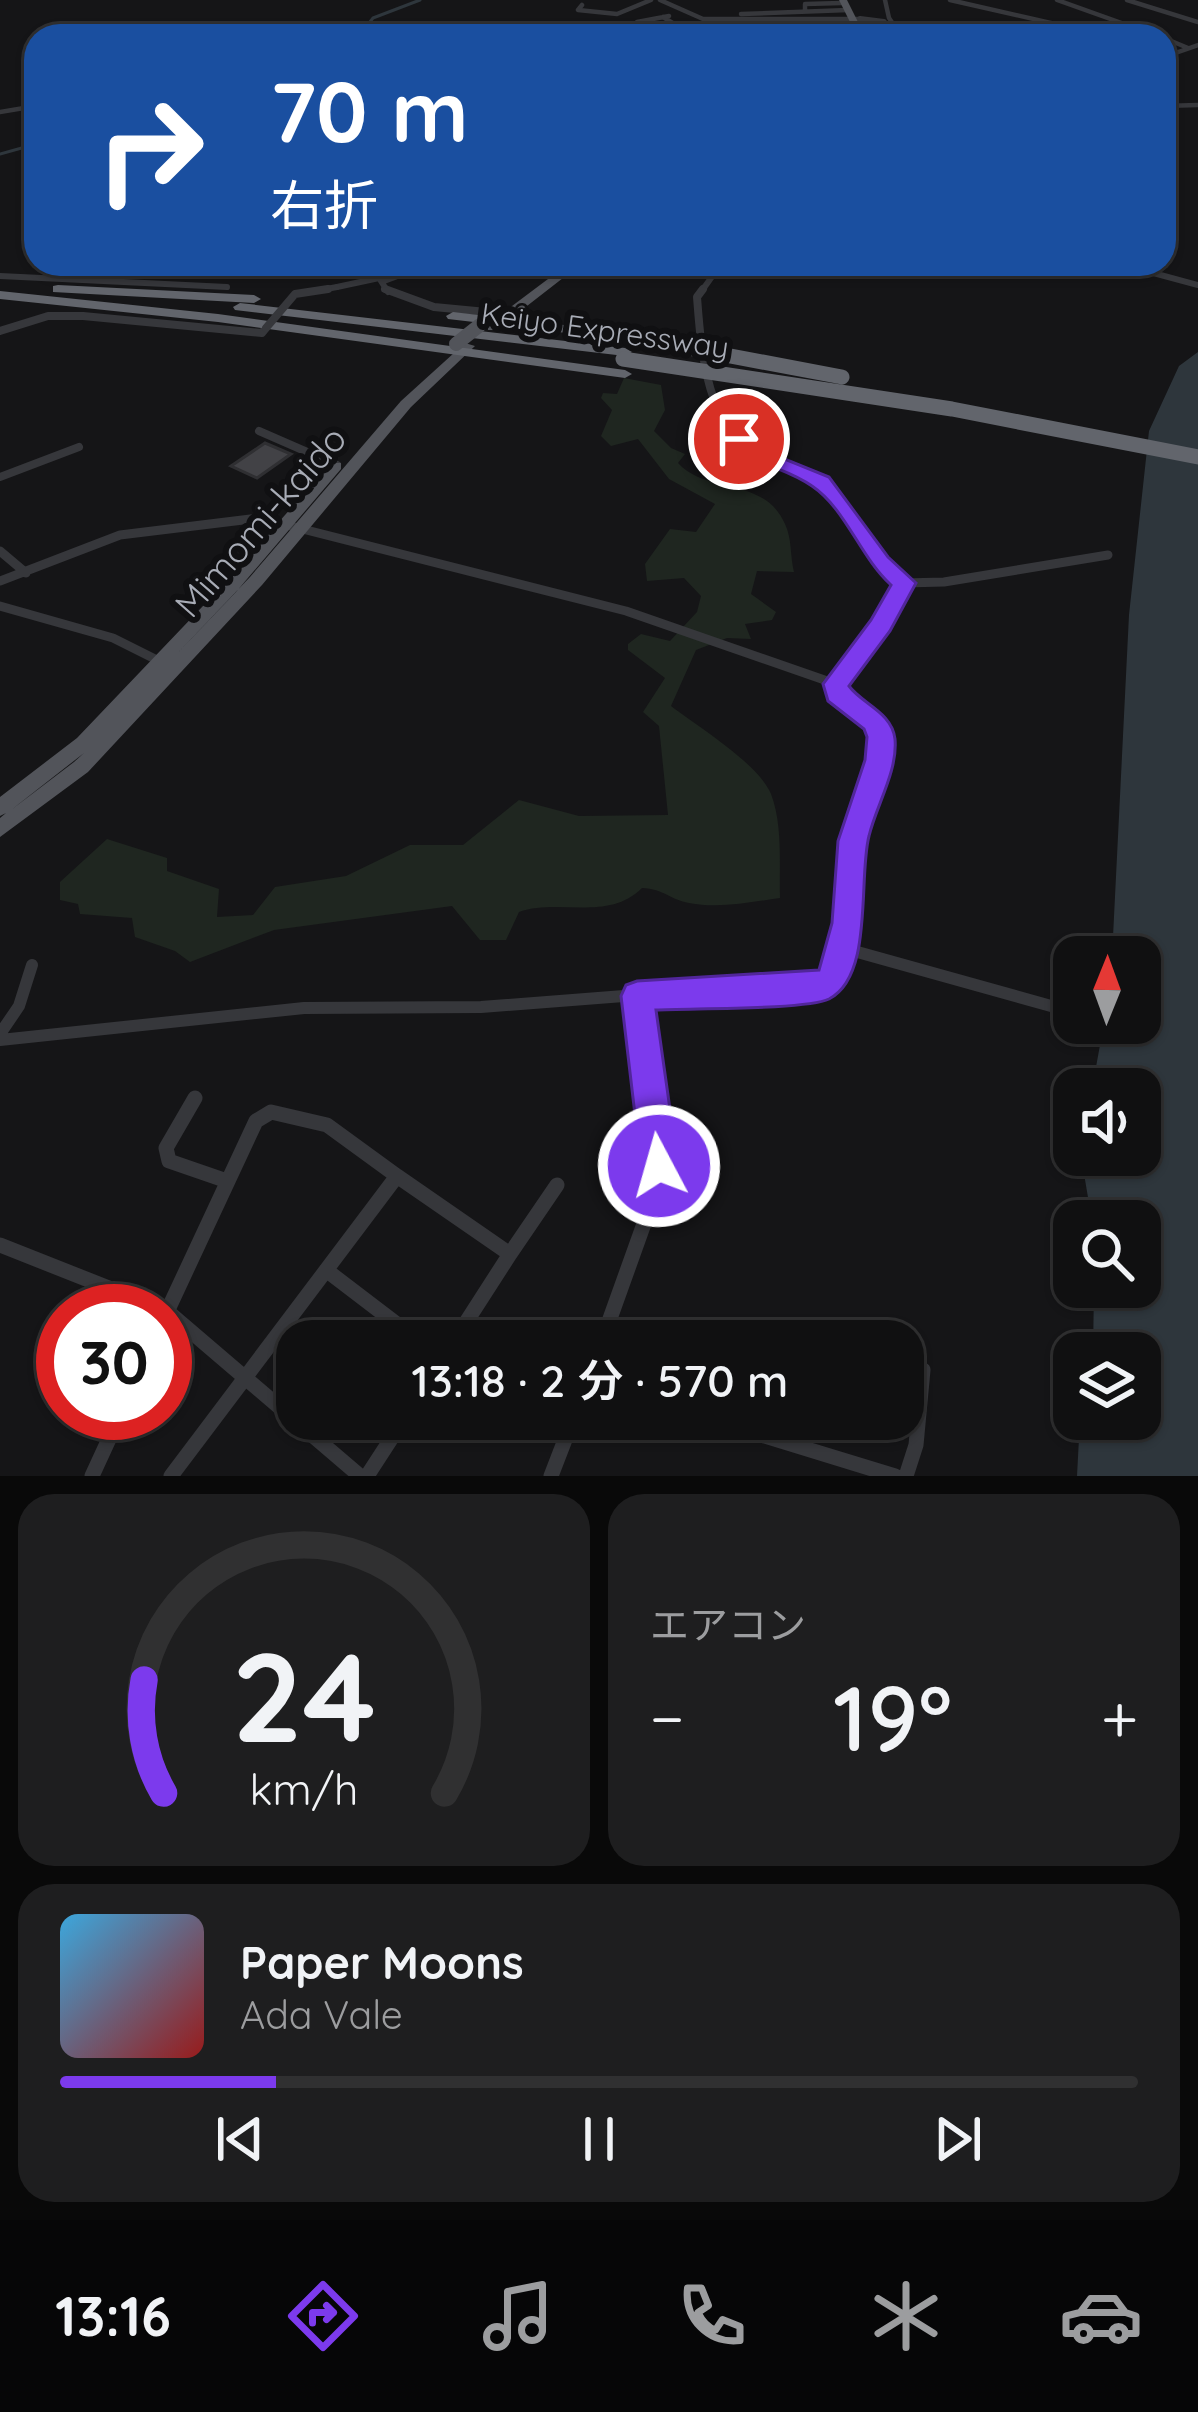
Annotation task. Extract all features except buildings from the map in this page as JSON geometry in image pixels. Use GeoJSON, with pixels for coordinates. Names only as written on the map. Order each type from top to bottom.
{"type":"FeatureCollection","features":[{"type":"Feature","properties":{"kind":"highway"},"geometry":{"type":"LineString","coordinates":[[0,291],[205,295],[492,320],[624,355]]}},
{"type":"Feature","properties":{"kind":"highway"},"geometry":{"type":"LineString","coordinates":[[0,291],[458,349],[624,355]]}},
{"type":"Feature","properties":{"kind":"highway","name":"Keiyo Expressway"},"geometry":{"type":"LineString","coordinates":[[0,291],[624,355],[1198,452]]}},
{"type":"Feature","properties":{"kind":"main road","name":"Mimomi-kaido"},"geometry":{"type":"LineString","coordinates":[[0,829],[11,801],[83,743],[293,527],[337,465],[393,402],[546,276]]}},
{"type":"Feature","properties":{"kind":"main road","name":"Mimomi-kaido"},"geometry":{"type":"LineString","coordinates":[[492,320],[557,276]]}},
{"type":"Feature","properties":{"kind":"main road","name":"Mimomi-kaido"},"geometry":{"type":"LineString","coordinates":[[11,801],[81,767],[458,349]]}},
{"type":"Feature","properties":{"kind":"street"},"geometry":{"type":"LineString","coordinates":[[582,5],[578,10],[617,14],[651,0]]}},
{"type":"Feature","properties":{"kind":"street"},"geometry":{"type":"LineString","coordinates":[[660,0],[685,13]]}},
{"type":"Feature","properties":{"kind":"street"},"geometry":{"type":"LineString","coordinates":[[950,0],[1055,24]]}},
{"type":"Feature","properties":{"kind":"street"},"geometry":{"type":"LineString","coordinates":[[1127,0],[1198,22]]}},
{"type":"Feature","properties":{"kind":"street"},"geometry":{"type":"LineString","coordinates":[[1055,2],[1122,24]]}},
{"type":"Feature","properties":{"kind":"street"},"geometry":{"type":"LineString","coordinates":[[734,20],[746,12],[850,9],[885,24]]}},
{"type":"Feature","properties":{"kind":"street"},"geometry":{"type":"LineString","coordinates":[[638,22],[685,13],[734,20],[823,19],[850,9]]}},
{"type":"Feature","properties":{"kind":"street"},"geometry":{"type":"LineString","coordinates":[[663,16],[675,24]]}},
{"type":"Feature","properties":{"kind":"street"},"geometry":{"type":"LineString","coordinates":[[730,24],[757,19],[770,24]]}},
{"type":"Feature","properties":{"kind":"street"},"geometry":{"type":"LineString","coordinates":[[823,19],[824,24]]}},
{"type":"Feature","properties":{"kind":"street"},"geometry":{"type":"LineString","coordinates":[[1176,43],[1188,48]]}},
{"type":"Feature","properties":{"kind":"street"},"geometry":{"type":"LineString","coordinates":[[1176,52],[1198,45]]}},
{"type":"Feature","properties":{"kind":"street"},"geometry":{"type":"LineString","coordinates":[[0,276],[227,287]]}},
{"type":"Feature","properties":{"kind":"street"},"geometry":{"type":"LineString","coordinates":[[0,331],[48,316],[65,316],[262,333],[295,294],[398,276]]}},
{"type":"Feature","properties":{"kind":"street"},"geometry":{"type":"LineString","coordinates":[[713,276],[698,297],[710,393],[747,449],[821,482],[861,530],[880,562],[904,583],[944,582],[1108,555]]}},
{"type":"Feature","properties":{"kind":"street"},"geometry":{"type":"LineString","coordinates":[[1165,276],[1198,285]]}},
{"type":"Feature","properties":{"kind":"street"},"geometry":{"type":"LineString","coordinates":[[384,281],[386,291],[492,320]]}},
{"type":"Feature","properties":{"kind":"street"},"geometry":{"type":"LineString","coordinates":[[259,431],[337,465]]}},
{"type":"Feature","properties":{"kind":"street"},"geometry":{"type":"LineString","coordinates":[[0,477],[79,446]]}},
{"type":"Feature","properties":{"kind":"street"},"geometry":{"type":"LineString","coordinates":[[0,581],[119,535],[260,518],[626,611],[836,684]]}},
{"type":"Feature","properties":{"kind":"street"},"geometry":{"type":"LineString","coordinates":[[0,551],[26,573]]}},
{"type":"Feature","properties":{"kind":"street"},"geometry":{"type":"LineString","coordinates":[[0,1037],[304,1008],[481,1007],[819,988],[833,978],[843,948],[853,841],[879,760],[881,737],[875,723],[838,694],[836,684],[881,625],[904,583]]}},
{"type":"Feature","properties":{"kind":"street"},"geometry":{"type":"LineString","coordinates":[[0,606],[113,638],[160,661]]}},
{"type":"Feature","properties":{"kind":"street"},"geometry":{"type":"LineString","coordinates":[[843,948],[1053,1007]]}},
{"type":"Feature","properties":{"kind":"street"},"geometry":{"type":"LineString","coordinates":[[0,1037],[19,1006],[32,965]]}},
{"type":"Feature","properties":{"kind":"street"},"geometry":{"type":"LineString","coordinates":[[610,1320],[655,1193],[659,1166],[637,996]]}},
{"type":"Feature","properties":{"kind":"street"},"geometry":{"type":"LineString","coordinates":[[195,1098],[179,1110],[166,1148],[169,1161],[227,1181]]}},
{"type":"Feature","properties":{"kind":"street"},"geometry":{"type":"LineString","coordinates":[[180,1284],[256,1120],[271,1112],[327,1126],[509,1255]]}},
{"type":"Feature","properties":{"kind":"street"},"geometry":{"type":"LineString","coordinates":[[171,1476],[397,1176]]}},
{"type":"Feature","properties":{"kind":"street"},"geometry":{"type":"LineString","coordinates":[[467,1320],[540,1195],[557,1185]]}},
{"type":"Feature","properties":{"kind":"street"},"geometry":{"type":"LineString","coordinates":[[0,1245],[94,1284]]}},
{"type":"Feature","properties":{"kind":"street"},"geometry":{"type":"LineString","coordinates":[[326,1270],[391,1320]]}},
{"type":"Feature","properties":{"kind":"street"},"geometry":{"type":"LineString","coordinates":[[192,1334],[363,1476],[389,1440]]}},
{"type":"Feature","properties":{"kind":"street"},"geometry":{"type":"LineString","coordinates":[[92,1476],[109,1440]]}},
{"type":"Feature","properties":{"kind":"street"},"geometry":{"type":"LineString","coordinates":[[551,1476],[565,1440]]}},
{"type":"Feature","properties":{"kind":"street"},"geometry":{"type":"LineString","coordinates":[[778,1440],[895,1476]]}},
{"type":"Feature","properties":{"kind":"street"},"geometry":{"type":"LineString","coordinates":[[906,1476],[916,1440]]}},
{"type":"Feature","properties":{"kind":"shaded area"},"geometry":{"type":"Polygon","coordinates":[[[1198,352],[1198,1476],[1077,1476],[1079,1440],[1161,1440],[1161,1332],[1093,1332],[1094,1308],[1161,1308],[1161,1200],[1088,1200],[1084,1176],[1161,1176],[1161,1068],[1096,1068],[1100,1044],[1161,1044],[1161,936],[1113,936],[1129,615],[1149,431],[1179,366],[1198,352]]]}},
{"type":"Feature","properties":{"kind":"shaded area"},"geometry":{"type":"Polygon","coordinates":[[[624,378],[661,385],[665,410],[654,431],[685,454],[678,463],[704,479],[764,499],[787,529],[794,572],[757,571],[751,594],[776,612],[772,620],[745,624],[751,639],[727,638],[696,650],[671,706],[741,758],[771,794],[779,832],[780,898],[700,905],[642,888],[614,904],[519,912],[506,940],[480,940],[452,906],[274,930],[190,962],[175,951],[135,937],[132,918],[80,914],[78,904],[60,900],[60,882],[107,839],[167,858],[167,871],[219,889],[217,917],[253,915],[275,887],[346,876],[410,845],[463,845],[519,800],[579,816],[668,815],[659,726],[643,712],[665,678],[628,650],[628,644],[641,634],[670,641],[697,612],[701,596],[684,578],[647,581],[645,564],[670,529],[696,532],[715,504],[669,479],[638,439],[611,446],[601,436],[612,410],[601,398],[603,393],[617,394],[624,378]]]}},
{"type":"Feature","properties":{"kind":"waterway"},"geometry":{"type":"LineString","coordinates":[[368,24],[420,0]]}},
{"type":"Feature","properties":{"kind":"waterway"},"geometry":{"type":"LineString","coordinates":[[0,154],[24,147]]}},
{"type":"Feature","properties":{"kind":"route"},"geometry":{"type":"LineString","coordinates":[[659,1166],[637,996],[819,988],[833,978],[841,959],[853,841],[879,760],[881,737],[875,723],[838,694],[836,684],[881,625],[904,583],[880,562],[861,530],[812,474],[760,456],[739,439]]}}]}
